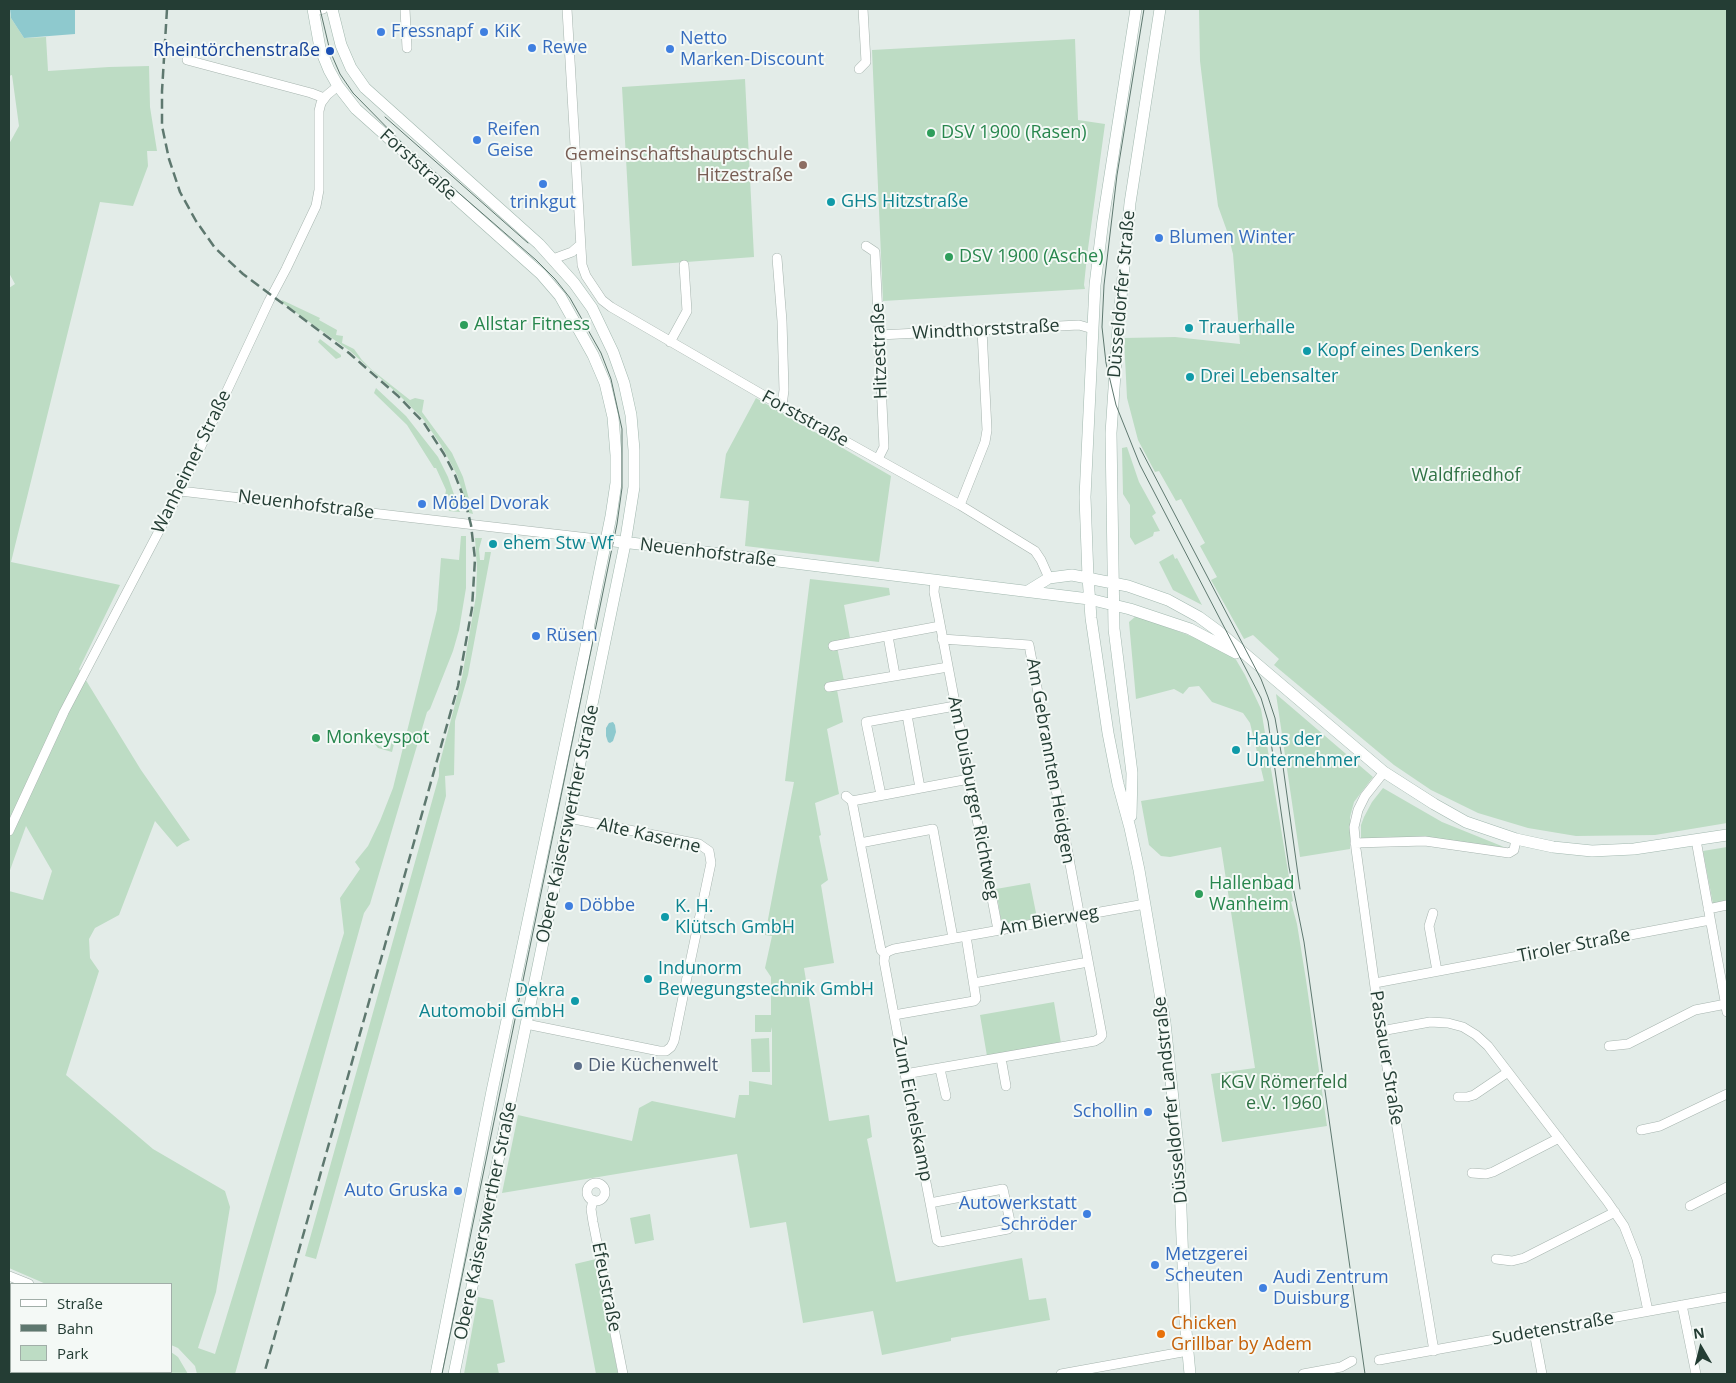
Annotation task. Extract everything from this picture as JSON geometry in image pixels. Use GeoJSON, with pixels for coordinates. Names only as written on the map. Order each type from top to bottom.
{"type":"FeatureCollection","features":[{"type":"Feature","properties":{"kind":"street","name":"Forststraße"},"geometry":{"type":"LineString","coordinates":[[316,9],[320,48],[338,86],[356,109],[541,274],[560,296]]}},
{"type":"Feature","properties":{"kind":"street","name":"Forststraße"},"geometry":{"type":"LineString","coordinates":[[332,9],[341,45],[351,68],[364,88],[539,244],[574,282]]}},
{"type":"Feature","properties":{"kind":"street"},"geometry":{"type":"LineString","coordinates":[[405,9],[407,48]]}},
{"type":"Feature","properties":{"kind":"street","name":"Forststraße"},"geometry":{"type":"LineString","coordinates":[[567,9],[582,265],[586,276],[602,300],[670,342],[960,505],[1035,551],[1049,578]]}},
{"type":"Feature","properties":{"kind":"street"},"geometry":{"type":"LineString","coordinates":[[859,69],[866,62],[863,9]]}},
{"type":"Feature","properties":{"kind":"street","name":"Düsseldorfer Straße"},"geometry":{"type":"LineString","coordinates":[[1088,577],[1085,497],[1095,285],[1103,220],[1136,9]]}},
{"type":"Feature","properties":{"kind":"street","name":"Düsseldorfer Straße"},"geometry":{"type":"LineString","coordinates":[[1112,582],[1111,433],[1118,329],[1130,203],[1160,9]]}},
{"type":"Feature","properties":{"kind":"street"},"geometry":{"type":"LineString","coordinates":[[187,60],[324,98],[338,86]]}},
{"type":"Feature","properties":{"kind":"street","name":"Wanheimer Straße"},"geometry":{"type":"LineString","coordinates":[[9,831],[64,712],[180,491],[269,300],[316,206],[319,190],[319,111],[324,98]]}},
{"type":"Feature","properties":{"kind":"street"},"geometry":{"type":"LineString","coordinates":[[553,259],[572,252],[580,245]]}},
{"type":"Feature","properties":{"kind":"street","name":"Hitzestraße"},"geometry":{"type":"LineString","coordinates":[[866,246],[875,252],[884,448],[878,459]]}},
{"type":"Feature","properties":{"kind":"street"},"geometry":{"type":"LineString","coordinates":[[777,258],[782,322],[784,390],[782,406]]}},
{"type":"Feature","properties":{"kind":"street"},"geometry":{"type":"LineString","coordinates":[[670,342],[686,314],[684,265]]}},
{"type":"Feature","properties":{"kind":"street","name":"Obere Kaiserswerther Straße"},"geometry":{"type":"LineString","coordinates":[[454,1374],[625,544],[634,487],[630,415],[624,382],[613,352],[592,308],[574,282]]}},
{"type":"Feature","properties":{"kind":"street","name":"Obere Kaiserswerther Straße"},"geometry":{"type":"LineString","coordinates":[[436,1374],[492,1091],[585,651],[616,483],[613,417],[604,383],[593,355],[560,296]]}},
{"type":"Feature","properties":{"kind":"street","name":"Windthorststraße"},"geometry":{"type":"LineString","coordinates":[[879,335],[1079,325],[1093,329]]}},
{"type":"Feature","properties":{"kind":"street"},"geometry":{"type":"LineString","coordinates":[[960,505],[985,442],[987,430],[982,330]]}},
{"type":"Feature","properties":{"kind":"street","name":"Neuenhofstraße"},"geometry":{"type":"LineString","coordinates":[[180,491],[606,540],[625,544],[707,552],[1089,599],[1152,616],[1190,629],[1259,666]]}},
{"type":"Feature","properties":{"kind":"street"},"geometry":{"type":"LineString","coordinates":[[1028,591],[1049,578],[1072,574],[1112,582],[1151,593],[1184,608],[1218,631],[1384,772],[1466,822],[1516,839],[1553,847],[1592,850],[1634,849],[1727,835]]}},
{"type":"Feature","properties":{"kind":"street","name":"Düsseldorfer Landstraße"},"geometry":{"type":"LineString","coordinates":[[1088,577],[1089,599],[1108,733],[1145,904],[1165,1023],[1179,1156],[1190,1374]]}},
{"type":"Feature","properties":{"kind":"street"},"geometry":{"type":"LineString","coordinates":[[1049,578],[1052,594]]}},
{"type":"Feature","properties":{"kind":"street","name":"Am Duisburger Richtweg"},"geometry":{"type":"LineString","coordinates":[[935,581],[934,592],[942,639],[998,930]]}},
{"type":"Feature","properties":{"kind":"street","name":"Düsseldorfer Landstraße"},"geometry":{"type":"LineString","coordinates":[[1112,582],[1114,629],[1132,772],[1130,828]]}},
{"type":"Feature","properties":{"kind":"street"},"geometry":{"type":"LineString","coordinates":[[832,646],[940,626]]}},
{"type":"Feature","properties":{"kind":"street"},"geometry":{"type":"LineString","coordinates":[[888,636],[895,675]]}},
{"type":"Feature","properties":{"kind":"street","name":"Am Gebrannten Heidgen"},"geometry":{"type":"LineString","coordinates":[[905,1074],[1095,1041],[1100,1038],[1102,1033],[1029,645],[942,639]]}},
{"type":"Feature","properties":{"kind":"street"},"geometry":{"type":"LineString","coordinates":[[829,687],[948,667]]}},
{"type":"Feature","properties":{"kind":"street"},"geometry":{"type":"LineString","coordinates":[[881,795],[866,722],[955,706]]}},
{"type":"Feature","properties":{"kind":"street"},"geometry":{"type":"LineString","coordinates":[[907,715],[920,788]]}},
{"type":"Feature","properties":{"kind":"street","name":"Passauer Straße"},"geometry":{"type":"LineString","coordinates":[[1384,772],[1365,796],[1358,810],[1354,827],[1355,843],[1381,1031],[1434,1351]]}},
{"type":"Feature","properties":{"kind":"street","name":"Zum Eichelskamp"},"geometry":{"type":"LineString","coordinates":[[930,1204],[1003,1190],[1011,1226],[1008,1229],[940,1242],[937,1240],[930,1204],[905,1074],[884,961],[885,954],[881,950],[849,798],[881,795],[969,779]]}},
{"type":"Feature","properties":{"kind":"street","name":"Alte Kaserne"},"geometry":{"type":"LineString","coordinates":[[526,1024],[659,1051],[666,1051],[671,1047],[711,863],[709,850],[699,844],[569,818]]}},
{"type":"Feature","properties":{"kind":"street"},"geometry":{"type":"LineString","coordinates":[[860,843],[933,829],[953,938]]}},
{"type":"Feature","properties":{"kind":"street"},"geometry":{"type":"LineString","coordinates":[[1355,843],[1425,841],[1508,853],[1514,850],[1516,839]]}},
{"type":"Feature","properties":{"kind":"street"},"geometry":{"type":"LineString","coordinates":[[1609,1046],[1628,1044],[1695,1010],[1727,1008],[1696,840]]}},
{"type":"Feature","properties":{"kind":"street","name":"Am Bierweg"},"geometry":{"type":"LineString","coordinates":[[885,954],[890,950],[1145,904]]}},
{"type":"Feature","properties":{"kind":"street"},"geometry":{"type":"LineString","coordinates":[[1708,909],[1727,905]]}},
{"type":"Feature","properties":{"kind":"street"},"geometry":{"type":"LineString","coordinates":[[1433,913],[1429,926],[1437,971]]}},
{"type":"Feature","properties":{"kind":"street","name":"Tiroler Straße"},"geometry":{"type":"LineString","coordinates":[[1374,983],[1710,920]]}},
{"type":"Feature","properties":{"kind":"street","name":"Zum Eichelskamp"},"geometry":{"type":"LineString","coordinates":[[894,1015],[974,1001],[976,999],[966,936]]}},
{"type":"Feature","properties":{"kind":"street"},"geometry":{"type":"LineString","coordinates":[[974,983],[1088,962]]}},
{"type":"Feature","properties":{"kind":"street"},"geometry":{"type":"LineString","coordinates":[[1381,1031],[1430,1022],[1448,1023],[1463,1027],[1488,1046],[1615,1212],[1630,1239],[1637,1258],[1648,1311]]}},
{"type":"Feature","properties":{"kind":"street"},"geometry":{"type":"LineString","coordinates":[[1001,1058],[1006,1086]]}},
{"type":"Feature","properties":{"kind":"street"},"geometry":{"type":"LineString","coordinates":[[940,1069],[946,1096]]}},
{"type":"Feature","properties":{"kind":"street"},"geometry":{"type":"LineString","coordinates":[[1458,1097],[1474,1095],[1508,1072]]}},
{"type":"Feature","properties":{"kind":"street"},"geometry":{"type":"LineString","coordinates":[[1641,1130],[1660,1126],[1727,1094]]}},
{"type":"Feature","properties":{"kind":"street"},"geometry":{"type":"LineString","coordinates":[[1472,1174],[1493,1172],[1559,1138]]}},
{"type":"Feature","properties":{"kind":"street"},"geometry":{"type":"LineString","coordinates":[[1690,1206],[1727,1187]]}},
{"type":"Feature","properties":{"kind":"street","name":"Efeustraße"},"geometry":{"type":"LineString","coordinates":[[593,1200],[592,1215],[623,1374]]}},
{"type":"Feature","properties":{"kind":"street"},"geometry":{"type":"LineString","coordinates":[[1496,1259],[1512,1261],[1524,1258],[1615,1212]]}},
{"type":"Feature","properties":{"kind":"street"},"geometry":{"type":"LineString","coordinates":[[9,1276],[26,1283]]}},
{"type":"Feature","properties":{"kind":"street","name":"Sudetenstraße"},"geometry":{"type":"LineString","coordinates":[[1379,1360],[1727,1297]]}},
{"type":"Feature","properties":{"kind":"street"},"geometry":{"type":"LineString","coordinates":[[1682,1305],[1696,1374]]}},
{"type":"Feature","properties":{"kind":"street"},"geometry":{"type":"LineString","coordinates":[[1534,1332],[1542,1374]]}},
{"type":"Feature","properties":{"kind":"street"},"geometry":{"type":"LineString","coordinates":[[1061,1374],[1188,1351]]}},
{"type":"Feature","properties":{"kind":"street"},"geometry":{"type":"LineString","coordinates":[[1303,1374],[1341,1367],[1352,1361]]}},
{"type":"Feature","properties":{"kind":"green space"},"geometry":{"type":"Polygon","coordinates":[[[9,9],[11,18],[24,38],[46,37],[48,71],[149,66],[150,107],[157,151],[147,151],[148,166],[133,206],[100,202],[11,562],[120,585],[79,669],[141,770],[190,840],[177,847],[155,821],[119,915],[95,928],[89,939],[90,958],[99,971],[66,1075],[153,1149],[225,1191],[230,1207],[216,1292],[198,1348],[215,1354],[344,933],[340,898],[360,869],[355,862],[368,846],[393,788],[437,610],[441,558],[459,560],[461,536],[466,536],[466,588],[459,630],[453,651],[430,709],[427,712],[370,904],[364,913],[235,1374],[197,1374],[195,1366],[178,1348],[172,1345],[172,1283],[44,1283],[9,1268],[9,891],[43,900],[52,871],[26,826],[9,873],[9,288],[15,284],[9,273],[9,144],[19,126],[12,75],[9,76],[9,9]]]}},
{"type":"Feature","properties":{"kind":"green space","name":"Waldfriedhof"},"geometry":{"type":"Polygon","coordinates":[[[1199,9],[1727,9],[1727,823],[1655,835],[1576,836],[1528,828],[1478,813],[1431,790],[1394,765],[1274,665],[1279,659],[1253,635],[1244,639],[1211,580],[1217,577],[1200,546],[1205,543],[1181,499],[1176,501],[1159,471],[1155,472],[1138,440],[1127,398],[1124,338],[1175,337],[1240,344],[1233,254],[1218,206],[1210,144],[1200,61],[1199,9]]]}},
{"type":"Feature","properties":{"kind":"green space"},"geometry":{"type":"Polygon","coordinates":[[[1075,39],[1078,120],[1105,124],[1087,256],[1085,289],[883,301],[872,50],[1075,39]]]}},
{"type":"Feature","properties":{"kind":"green space"},"geometry":{"type":"Polygon","coordinates":[[[745,79],[754,257],[632,266],[622,87],[745,79]]]}},
{"type":"Feature","properties":{"kind":"green space"},"geometry":{"type":"Polygon","coordinates":[[[282,300],[320,318],[319,320],[337,330],[336,335],[343,336],[342,343],[354,349],[372,370],[410,400],[415,398],[424,400],[422,412],[452,453],[463,477],[473,514],[469,513],[457,475],[441,445],[423,419],[350,351],[281,302],[282,300]]]}},
{"type":"Feature","properties":{"kind":"green space"},"geometry":{"type":"Polygon","coordinates":[[[320,339],[341,355],[341,357],[336,359],[318,342],[320,339]]]}},
{"type":"Feature","properties":{"kind":"green space"},"geometry":{"type":"Polygon","coordinates":[[[376,388],[406,416],[438,457],[448,477],[460,512],[449,511],[450,497],[445,496],[446,490],[436,468],[434,468],[407,425],[374,393],[376,388]]]}},
{"type":"Feature","properties":{"kind":"green space"},"geometry":{"type":"Polygon","coordinates":[[[756,398],[891,476],[879,562],[745,546],[749,501],[720,498],[726,454],[756,398]]]}},
{"type":"Feature","properties":{"kind":"green space"},"geometry":{"type":"Polygon","coordinates":[[[1127,447],[1139,482],[1156,513],[1152,516],[1160,531],[1154,532],[1153,536],[1135,545],[1130,537],[1130,505],[1123,494],[1122,448],[1127,447]]]}},
{"type":"Feature","properties":{"kind":"green space"},"geometry":{"type":"Polygon","coordinates":[[[475,538],[482,538],[479,549],[480,560],[484,560],[485,552],[491,552],[468,675],[455,721],[454,775],[445,776],[446,796],[316,1259],[305,1256],[439,776],[439,766],[462,677],[476,596],[475,538]]]}},
{"type":"Feature","properties":{"kind":"green space"},"geometry":{"type":"Polygon","coordinates":[[[1173,554],[1202,605],[1173,590],[1159,562],[1173,554]]]}},
{"type":"Feature","properties":{"kind":"green space"},"geometry":{"type":"Polygon","coordinates":[[[810,579],[889,588],[890,595],[844,605],[850,638],[837,647],[844,681],[837,690],[843,722],[827,729],[839,794],[815,803],[821,835],[819,836],[828,880],[821,885],[834,963],[804,968],[829,1121],[869,1115],[872,1137],[867,1139],[896,1282],[1022,1258],[1029,1300],[1046,1298],[1050,1320],[951,1338],[951,1341],[882,1355],[873,1311],[803,1323],[786,1222],[750,1228],[737,1154],[502,1193],[518,1115],[632,1141],[639,1108],[652,1101],[735,1118],[739,1095],[749,1095],[749,1081],[772,1085],[772,1027],[771,1032],[755,1032],[755,1015],[771,1015],[771,977],[765,968],[772,936],[765,935],[794,782],[785,781],[810,579]]]}},
{"type":"Feature","properties":{"kind":"green space","name":"KGV Römerfeld e.V. 1960"},"geometry":{"type":"Polygon","coordinates":[[[1136,616],[1199,639],[1235,658],[1261,709],[1293,901],[1291,902],[1297,924],[1306,980],[1327,1126],[1222,1142],[1211,1074],[1255,1068],[1221,847],[1170,857],[1161,856],[1149,845],[1141,801],[1264,781],[1250,723],[1243,713],[1212,702],[1199,686],[1189,687],[1183,694],[1174,689],[1136,699],[1129,622],[1136,616]]]}},
{"type":"Feature","properties":{"kind":"green space"},"geometry":{"type":"Polygon","coordinates":[[[1276,694],[1373,777],[1354,802],[1350,817],[1350,849],[1300,857],[1276,694]]]}},
{"type":"Feature","properties":{"kind":"green space"},"geometry":{"type":"Polygon","coordinates":[[[394,731],[397,732],[392,752],[378,748],[367,734],[369,733],[379,746],[390,749],[394,731]]]}},
{"type":"Feature","properties":{"kind":"green space"},"geometry":{"type":"Polygon","coordinates":[[[1383,788],[1442,822],[1509,849],[1361,840],[1361,825],[1364,817],[1372,802],[1383,788]]]}},
{"type":"Feature","properties":{"kind":"green space"},"geometry":{"type":"Polygon","coordinates":[[[1727,847],[1727,902],[1713,904],[1703,851],[1727,847]]]}},
{"type":"Feature","properties":{"kind":"green space"},"geometry":{"type":"Polygon","coordinates":[[[1030,883],[1037,918],[1005,924],[1001,920],[996,889],[1030,883]]]}},
{"type":"Feature","properties":{"kind":"green space"},"geometry":{"type":"Polygon","coordinates":[[[1054,1002],[1061,1043],[987,1056],[980,1015],[1054,1002]]]}},
{"type":"Feature","properties":{"kind":"green space"},"geometry":{"type":"Polygon","coordinates":[[[769,1038],[770,1072],[752,1072],[751,1039],[769,1038]]]}},
{"type":"Feature","properties":{"kind":"green space"},"geometry":{"type":"Polygon","coordinates":[[[650,1214],[654,1240],[635,1244],[630,1218],[650,1214]]]}},
{"type":"Feature","properties":{"kind":"green space"},"geometry":{"type":"Polygon","coordinates":[[[596,1259],[618,1374],[596,1374],[575,1264],[596,1259]]]}},
{"type":"Feature","properties":{"kind":"green space"},"geometry":{"type":"Polygon","coordinates":[[[478,1297],[493,1300],[505,1362],[497,1364],[499,1374],[464,1374],[478,1297]]]}},
{"type":"Feature","properties":{"kind":"green space"},"geometry":{"type":"Polygon","coordinates":[[[172,1353],[178,1357],[188,1374],[91,1374],[172,1373],[172,1353]]]}},
{"type":"Feature","properties":{"kind":"water"},"geometry":{"type":"Polygon","coordinates":[[[10,9],[75,9],[75,34],[24,38],[11,18],[10,9]]]}},
{"type":"Feature","properties":{"kind":"water"},"geometry":{"type":"Polygon","coordinates":[[[613,722],[616,732],[613,741],[610,743],[606,736],[606,728],[609,723],[613,722]]]}},
{"type":"Feature","properties":{"kind":"tram line"},"geometry":{"type":"LineString","coordinates":[[320,9],[330,51],[340,74],[353,93],[407,148],[536,260],[570,298],[601,353],[611,379],[622,429],[622,488],[617,524],[442,1374]]}},
{"type":"Feature","properties":{"kind":"tram line"},"geometry":{"type":"LineString","coordinates":[[1144,9],[1117,175],[1104,285],[1102,327],[1106,363],[1116,405],[1140,465],[1261,698],[1268,721],[1289,867],[1304,942],[1365,1374]]}},
{"type":"Feature","properties":{"kind":"tram line"},"geometry":{"type":"LineString","coordinates":[[385,117],[528,243]]}},
{"type":"Feature","properties":{"kind":"tram line"},"geometry":{"type":"LineString","coordinates":[[1140,448],[1261,679],[1268,697],[1275,718],[1281,752],[1300,889]]}},
{"type":"Feature","properties":{"kind":"railway"},"geometry":{"type":"LineString","coordinates":[[167,9],[162,126],[169,159],[180,192],[196,221],[215,248],[243,274],[349,353],[398,396],[424,423],[444,454],[465,501],[471,525],[475,559],[472,608],[458,686],[264,1374]]}},
{"type":"Feature","properties":{"kind":"place","name":"Fressnapf"},"geometry":{"type":"Point","coordinates":[381,32]}},
{"type":"Feature","properties":{"kind":"place","name":"KiK"},"geometry":{"type":"Point","coordinates":[484,32]}},
{"type":"Feature","properties":{"kind":"place","name":"Rewe"},"geometry":{"type":"Point","coordinates":[532,48]}},
{"type":"Feature","properties":{"kind":"place","name":"Netto Marken-Discount"},"geometry":{"type":"Point","coordinates":[670,49]}},
{"type":"Feature","properties":{"kind":"place","name":"Rheintörchenstraße"},"geometry":{"type":"Point","coordinates":[330,51]}},
{"type":"Feature","properties":{"kind":"place","name":"DSV 1900 (Rasen)"},"geometry":{"type":"Point","coordinates":[931,133]}},
{"type":"Feature","properties":{"kind":"place","name":"Reifen Geise"},"geometry":{"type":"Point","coordinates":[477,140]}},
{"type":"Feature","properties":{"kind":"place","name":"Gemeinschaftshauptschule Hitzestraße"},"geometry":{"type":"Point","coordinates":[803,165]}},
{"type":"Feature","properties":{"kind":"place","name":"trinkgut"},"geometry":{"type":"Point","coordinates":[543,184]}},
{"type":"Feature","properties":{"kind":"place","name":"GHS Hitzstraße"},"geometry":{"type":"Point","coordinates":[831,202]}},
{"type":"Feature","properties":{"kind":"place","name":"Blumen Winter"},"geometry":{"type":"Point","coordinates":[1159,238]}},
{"type":"Feature","properties":{"kind":"place","name":"DSV 1900 (Asche)"},"geometry":{"type":"Point","coordinates":[949,257]}},
{"type":"Feature","properties":{"kind":"place","name":"Allstar Fitness"},"geometry":{"type":"Point","coordinates":[464,325]}},
{"type":"Feature","properties":{"kind":"place","name":"Trauerhalle"},"geometry":{"type":"Point","coordinates":[1189,328]}},
{"type":"Feature","properties":{"kind":"place","name":"Kopf eines Denkers"},"geometry":{"type":"Point","coordinates":[1307,351]}},
{"type":"Feature","properties":{"kind":"place","name":"Drei Lebensalter"},"geometry":{"type":"Point","coordinates":[1190,377]}},
{"type":"Feature","properties":{"kind":"place","name":"Möbel Dvorak"},"geometry":{"type":"Point","coordinates":[422,504]}},
{"type":"Feature","properties":{"kind":"place","name":"ehem Stw Wf"},"geometry":{"type":"Point","coordinates":[493,544]}},
{"type":"Feature","properties":{"kind":"place","name":"Rüsen"},"geometry":{"type":"Point","coordinates":[536,636]}},
{"type":"Feature","properties":{"kind":"place","name":"Monkeyspot"},"geometry":{"type":"Point","coordinates":[316,738]}},
{"type":"Feature","properties":{"kind":"place","name":"Haus der Unternehmer"},"geometry":{"type":"Point","coordinates":[1236,750]}},
{"type":"Feature","properties":{"kind":"place","name":"Hallenbad Wanheim"},"geometry":{"type":"Point","coordinates":[1199,894]}},
{"type":"Feature","properties":{"kind":"place","name":"Döbbe"},"geometry":{"type":"Point","coordinates":[569,906]}},
{"type":"Feature","properties":{"kind":"place","name":"K. H. Klütsch GmbH"},"geometry":{"type":"Point","coordinates":[665,917]}},
{"type":"Feature","properties":{"kind":"place","name":"Indunorm Bewegungstechnik GmbH"},"geometry":{"type":"Point","coordinates":[648,979]}},
{"type":"Feature","properties":{"kind":"place","name":"Dekra Automobil GmbH"},"geometry":{"type":"Point","coordinates":[575,1001]}},
{"type":"Feature","properties":{"kind":"place","name":"Die Küchenwelt"},"geometry":{"type":"Point","coordinates":[578,1066]}},
{"type":"Feature","properties":{"kind":"place","name":"Schollin"},"geometry":{"type":"Point","coordinates":[1148,1112]}},
{"type":"Feature","properties":{"kind":"place","name":"Auto Gruska"},"geometry":{"type":"Point","coordinates":[458,1191]}},
{"type":"Feature","properties":{"kind":"place","name":"Autowerkstatt Schröder"},"geometry":{"type":"Point","coordinates":[1087,1214]}},
{"type":"Feature","properties":{"kind":"place","name":"Metzgerei Scheuten"},"geometry":{"type":"Point","coordinates":[1155,1265]}},
{"type":"Feature","properties":{"kind":"place","name":"Audi Zentrum Duisburg"},"geometry":{"type":"Point","coordinates":[1263,1288]}},
{"type":"Feature","properties":{"kind":"place","name":"Chicken Grillbar by Adem"},"geometry":{"type":"Point","coordinates":[1161,1334]}}]}
